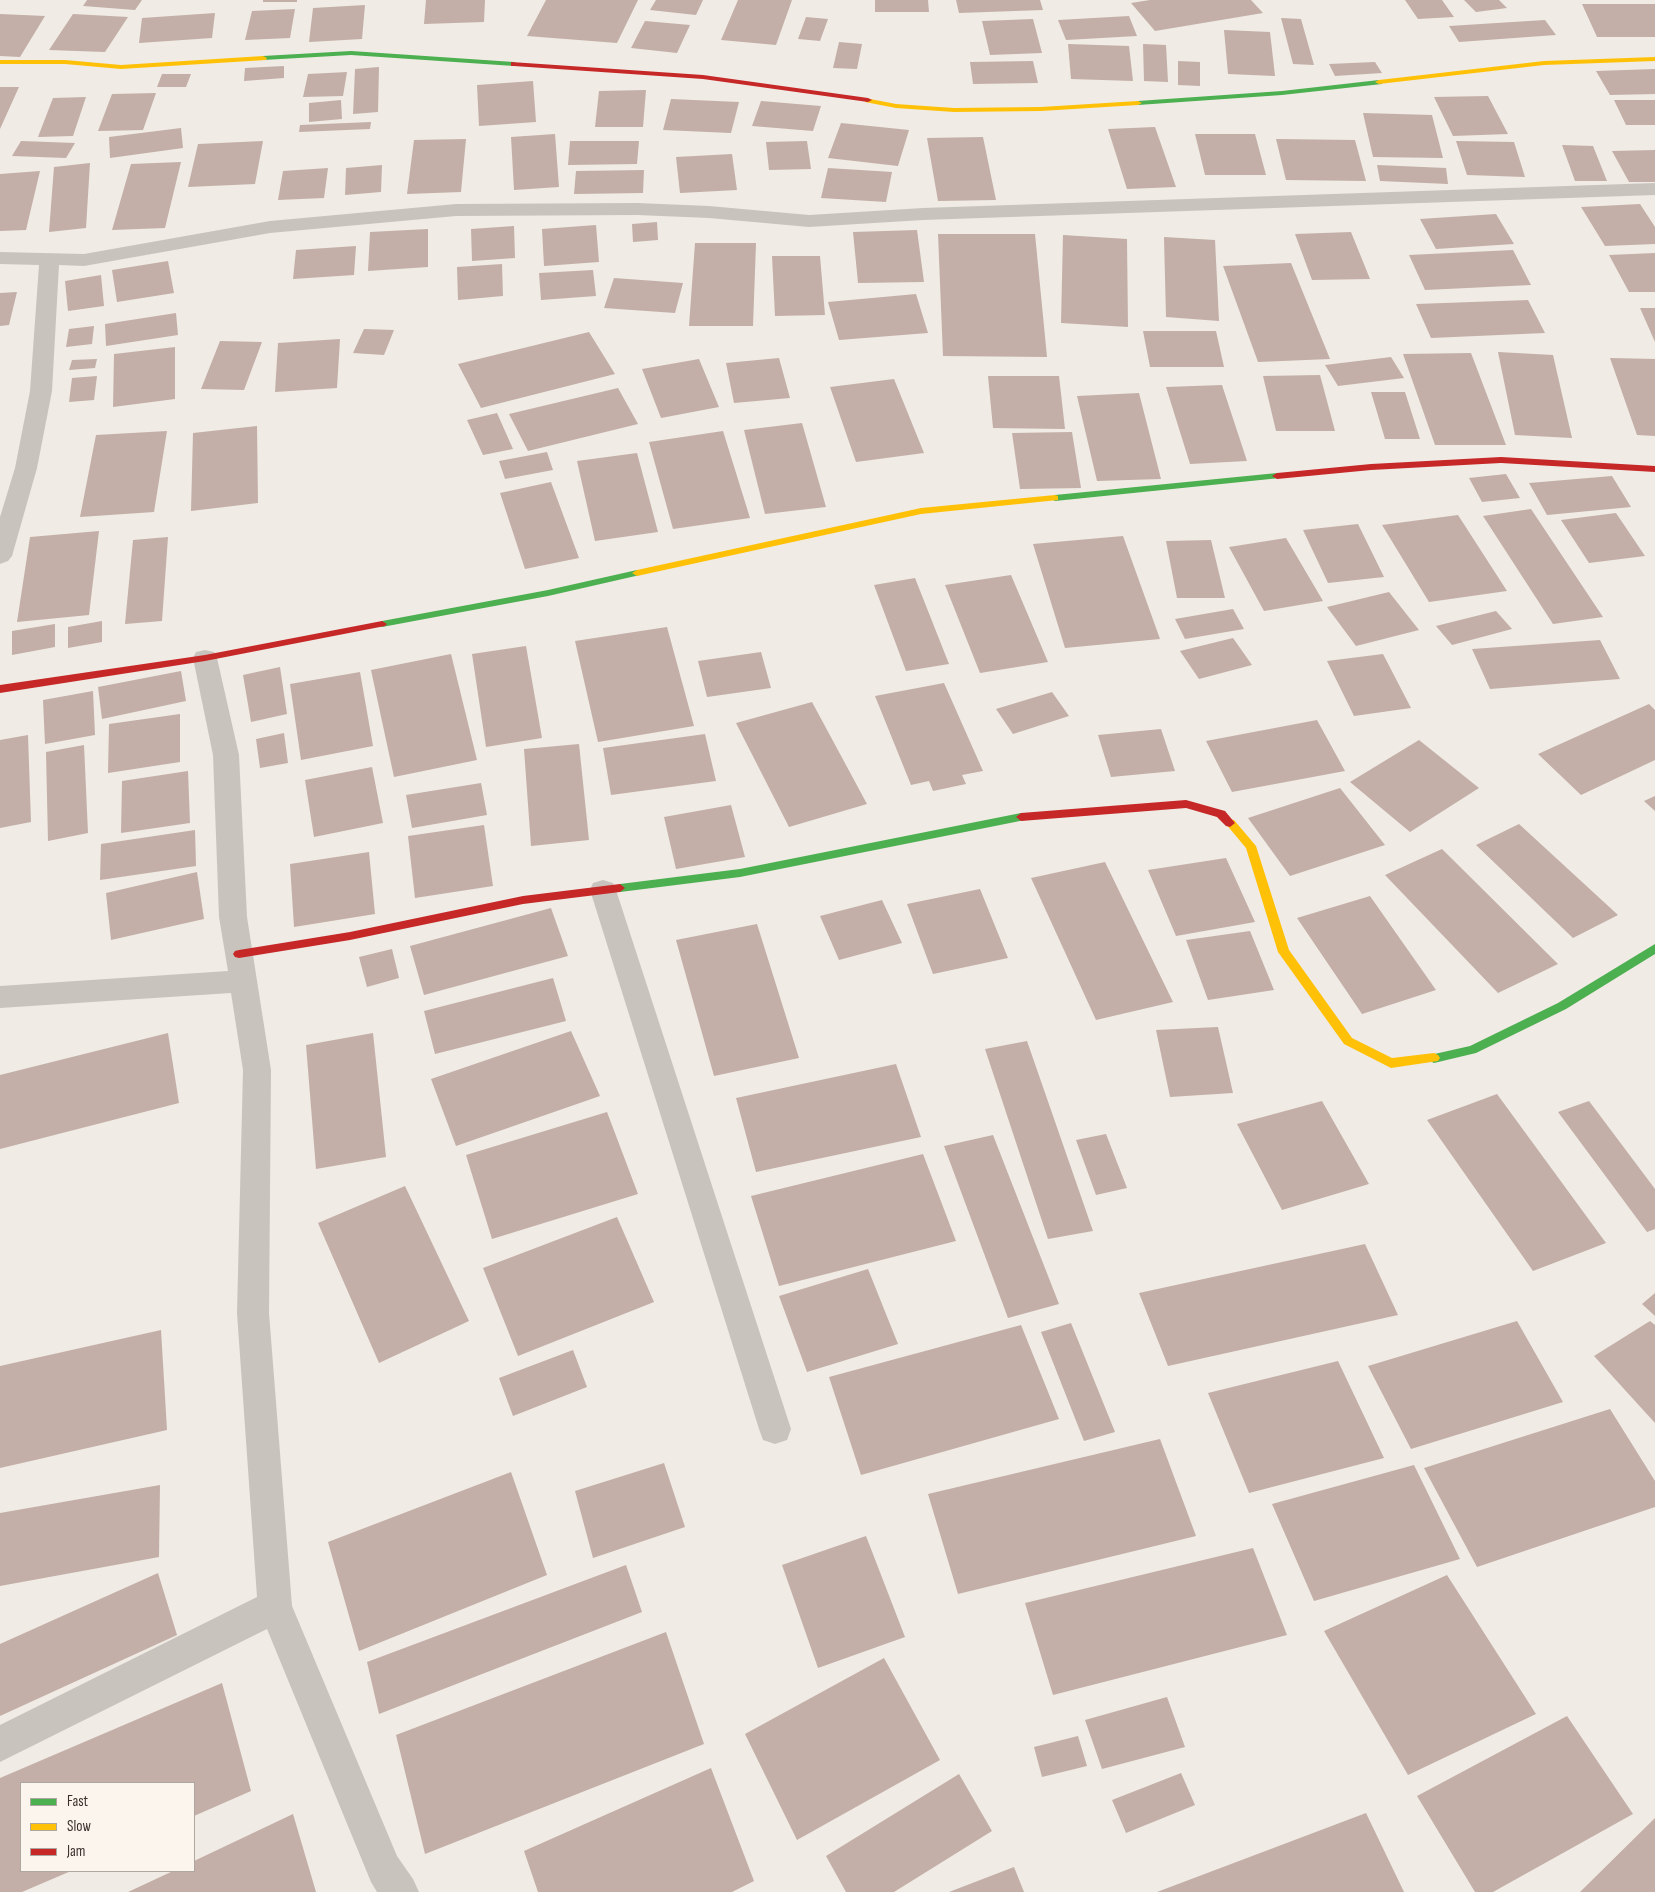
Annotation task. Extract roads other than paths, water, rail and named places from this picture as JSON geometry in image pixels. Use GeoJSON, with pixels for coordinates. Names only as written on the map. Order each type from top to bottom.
{"type":"FeatureCollection","features":[{"type":"Feature","properties":{"kind":"street"},"geometry":{"type":"LineString","coordinates":[[0,62],[64,62],[121,67],[352,54],[703,77],[847,97],[896,106],[954,110],[1041,109],[1282,93],[1544,63],[1655,59]]}},
{"type":"Feature","properties":{"kind":"street"},"geometry":{"type":"LineString","coordinates":[[0,258],[84,260],[270,227],[456,210],[637,209],[709,212],[809,221],[923,214],[1424,198],[1655,188]]}},
{"type":"Feature","properties":{"kind":"street"},"geometry":{"type":"LineString","coordinates":[[0,556],[26,468],[41,391],[49,259]]}},
{"type":"Feature","properties":{"kind":"street"},"geometry":{"type":"LineString","coordinates":[[0,689],[205,658],[558,591],[921,511],[1381,467],[1501,460],[1655,469]]}},
{"type":"Feature","properties":{"kind":"street"},"geometry":{"type":"LineString","coordinates":[[205,658],[226,755],[233,917],[257,1070],[253,1313],[275,1606],[384,1869],[400,1892]]}},
{"type":"Feature","properties":{"kind":"street"},"geometry":{"type":"LineString","coordinates":[[0,997],[241,968],[350,936],[523,900],[740,873],[1015,818],[1186,804],[1222,814],[1251,846],[1284,952],[1348,1041],[1392,1063],[1429,1059],[1472,1050],[1562,1006],[1655,948]]}},
{"type":"Feature","properties":{"kind":"street"},"geometry":{"type":"LineString","coordinates":[[603,890],[775,1429]]}},
{"type":"Feature","properties":{"kind":"street"},"geometry":{"type":"LineString","coordinates":[[0,1744],[275,1606]]}}]}
